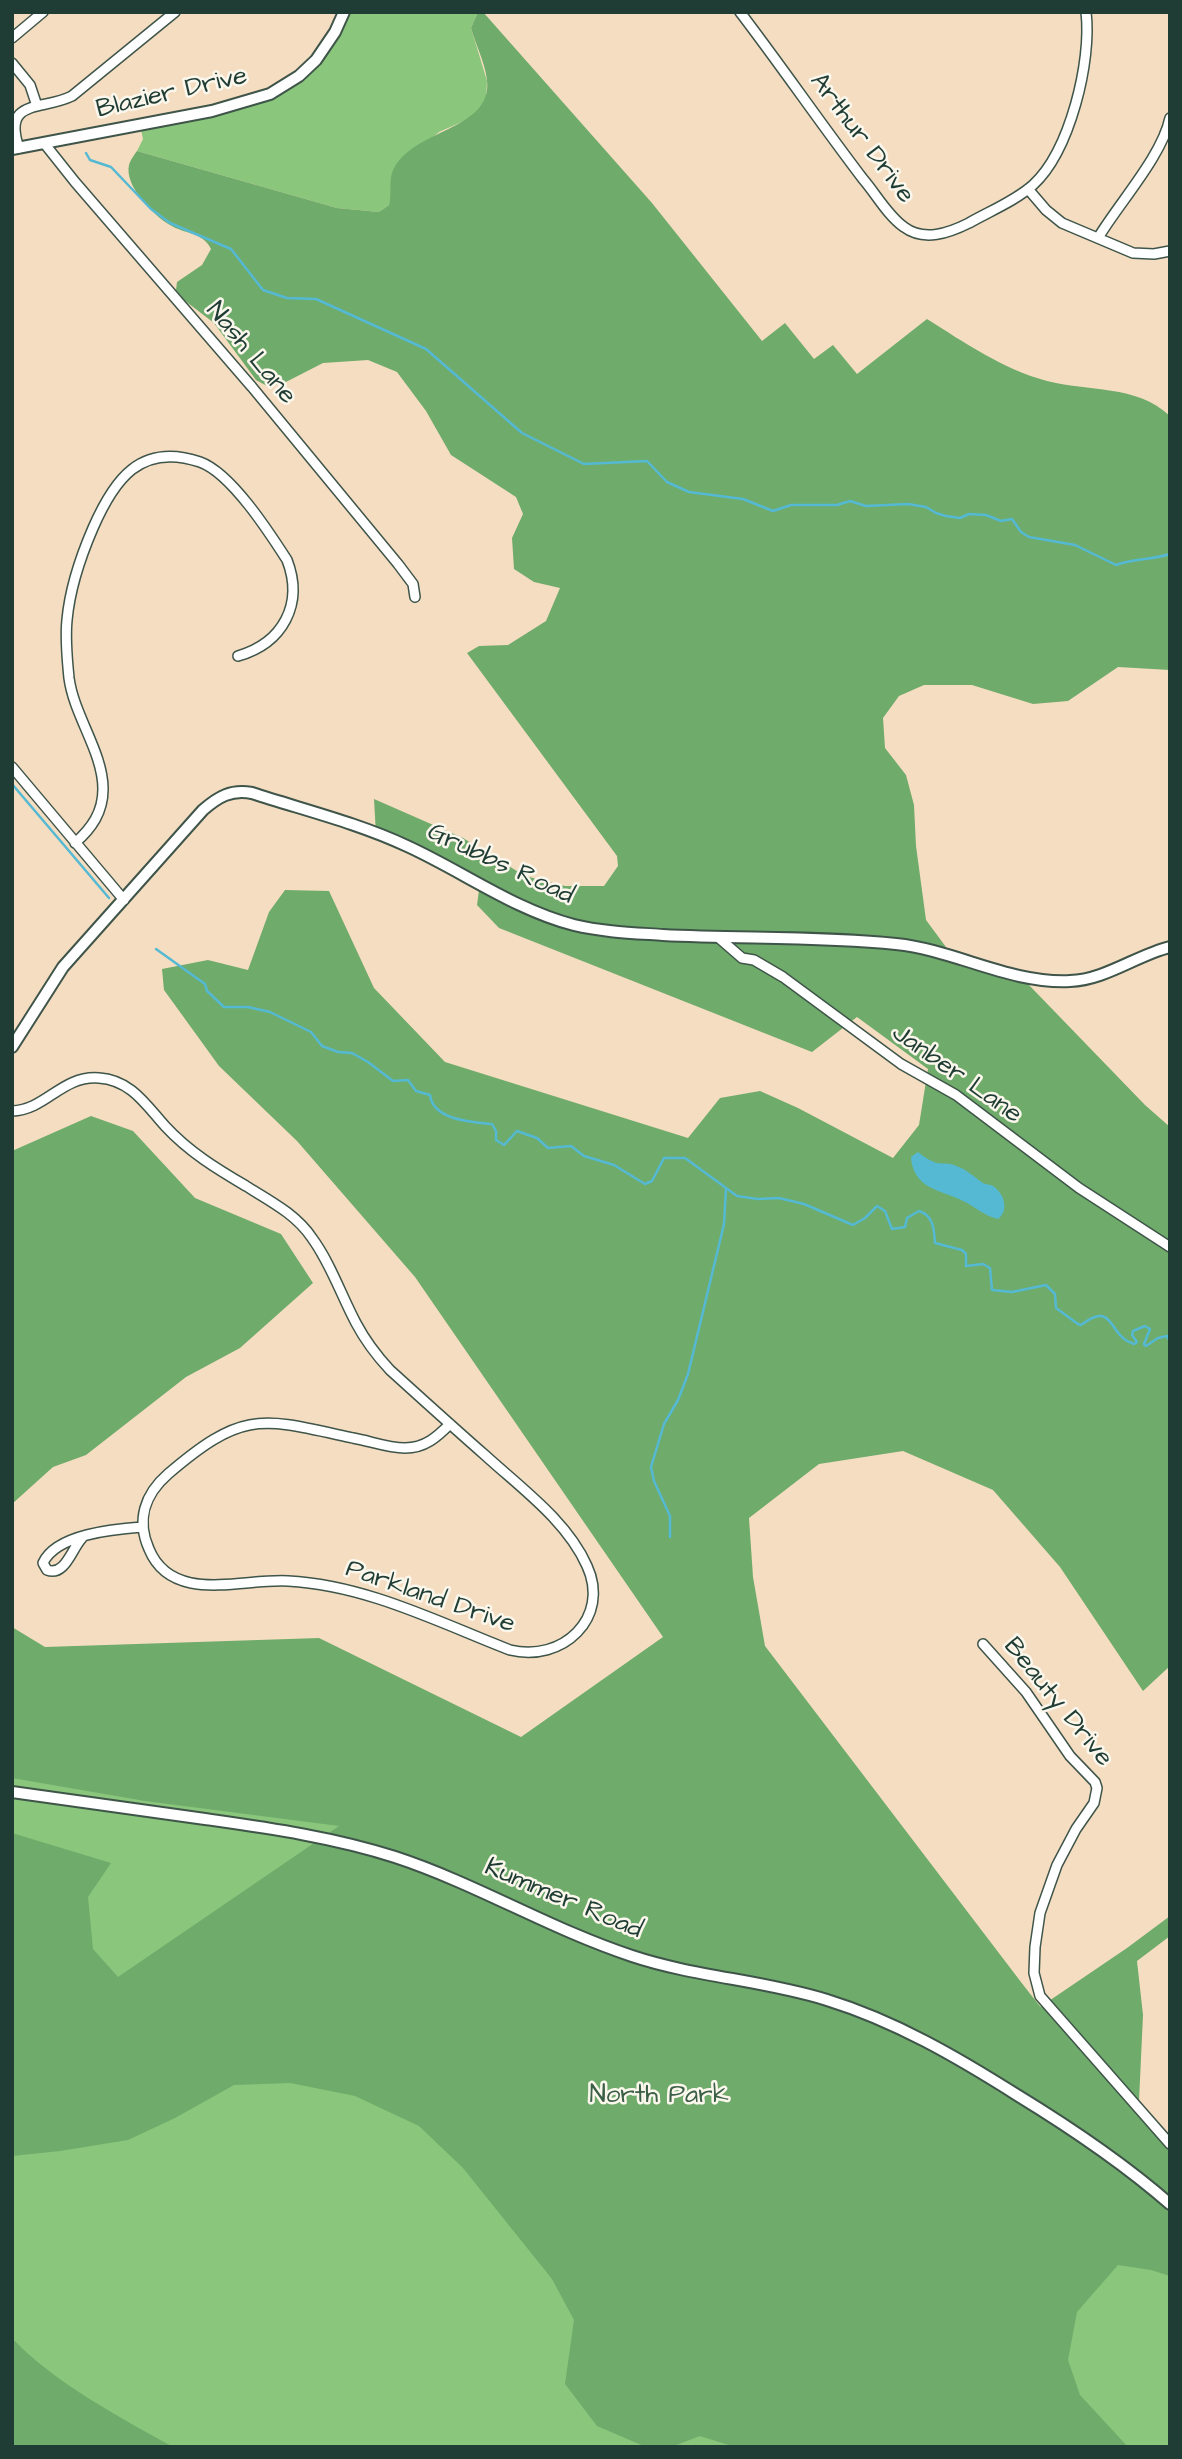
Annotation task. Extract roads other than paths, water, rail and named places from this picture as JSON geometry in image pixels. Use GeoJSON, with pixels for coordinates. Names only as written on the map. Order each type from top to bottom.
{"type":"FeatureCollection","features":[{"type":"Feature","properties":{"kind":"street"},"geometry":{"type":"LineString","coordinates":[[12,38],[43,12]]}},
{"type":"Feature","properties":{"kind":"street"},"geometry":{"type":"LineString","coordinates":[[15,148],[13,124],[24,110],[59,102],[72,96],[175,12]]}},
{"type":"Feature","properties":{"kind":"street","name":"Blazier Drive"},"geometry":{"type":"LineString","coordinates":[[15,148],[212,111],[270,94],[299,76],[316,61],[335,32],[344,12]]}},
{"type":"Feature","properties":{"kind":"street","name":"Arthur Drive"},"geometry":{"type":"LineString","coordinates":[[740,12],[842,152],[905,229],[928,235],[952,231],[1028,189],[1042,174],[1055,153],[1076,100],[1086,59],[1086,12]]}},
{"type":"Feature","properties":{"kind":"street"},"geometry":{"type":"LineString","coordinates":[[12,63],[30,85],[37,106]]}},
{"type":"Feature","properties":{"kind":"street"},"geometry":{"type":"LineString","coordinates":[[1098,238],[1158,149],[1170,118]]}},
{"type":"Feature","properties":{"kind":"street","name":"Nash Lane"},"geometry":{"type":"LineString","coordinates":[[44,143],[252,387],[398,564],[413,584],[415,597]]}},
{"type":"Feature","properties":{"kind":"street"},"geometry":{"type":"LineString","coordinates":[[1028,189],[1056,219],[1098,238],[1133,253],[1154,254],[1170,251]]}},
{"type":"Feature","properties":{"kind":"street"},"geometry":{"type":"LineString","coordinates":[[75,843],[95,821],[103,788],[101,769],[71,690],[66,641],[69,601],[80,559],[103,506],[118,481],[136,467],[155,459],[170,457],[191,459],[212,467],[233,486],[287,560],[292,573],[294,593],[286,620],[269,641],[238,656]]}},
{"type":"Feature","properties":{"kind":"street"},"geometry":{"type":"LineString","coordinates":[[12,767],[124,900]]}},
{"type":"Feature","properties":{"kind":"street","name":"Grubbs Road"},"geometry":{"type":"LineString","coordinates":[[12,1047],[63,967],[203,810],[227,793],[243,791],[389,838],[545,915],[573,925],[599,930],[719,938],[843,939],[912,946],[1019,976],[1050,981],[1074,981],[1107,972],[1153,951],[1170,947]]}},
{"type":"Feature","properties":{"kind":"street","name":"Janber Lane"},"geometry":{"type":"LineString","coordinates":[[719,938],[742,958],[754,960],[783,977],[901,1064],[956,1096],[1079,1188],[1170,1247]]}},
{"type":"Feature","properties":{"kind":"street","name":"Parkland Drive"},"geometry":{"type":"LineString","coordinates":[[12,1111],[32,1107],[62,1086],[86,1078],[108,1079],[133,1090],[195,1154],[283,1209],[303,1226],[317,1245],[354,1319],[390,1370],[546,1511],[576,1547],[588,1568],[592,1590],[590,1609],[576,1633],[556,1648],[535,1653],[510,1650],[379,1599],[324,1584],[277,1580],[211,1585],[186,1582],[166,1572],[156,1562],[142,1527]]}},
{"type":"Feature","properties":{"kind":"street"},"geometry":{"type":"LineString","coordinates":[[82,1538],[75,1544],[63,1566],[55,1572],[47,1570],[43,1563],[48,1555],[61,1546],[82,1538],[103,1530],[142,1527],[145,1506],[158,1484],[209,1442],[242,1426],[279,1422],[407,1448],[433,1440],[450,1424]]}},
{"type":"Feature","properties":{"kind":"street","name":"Beauty Drive"},"geometry":{"type":"LineString","coordinates":[[983,1644],[1026,1692],[1070,1756],[1095,1782],[1097,1788],[1094,1803],[1076,1829],[1057,1865],[1040,1913],[1034,1973],[1040,1996],[1170,2144]]}},
{"type":"Feature","properties":{"kind":"street","name":"Kummer Road"},"geometry":{"type":"LineString","coordinates":[[12,1792],[257,1827],[349,1844],[442,1874],[599,1945],[680,1969],[794,1991],[829,2001],[927,2042],[984,2074],[1085,2137],[1170,2204]]}},
{"type":"Feature","properties":{"kind":"water"},"geometry":{"type":"Polygon","coordinates":[[[918,1152],[934,1162],[958,1167],[983,1183],[993,1186],[1000,1193],[1004,1212],[998,1219],[988,1216],[968,1203],[930,1187],[917,1176],[913,1168],[911,1157],[918,1152]]]}},
{"type":"Feature","properties":{"kind":"waterway"},"geometry":{"type":"LineString","coordinates":[[86,153],[90,160],[111,167],[151,209],[170,223],[231,249],[263,290],[287,298],[316,299],[426,349],[522,433],[584,464],[647,461],[667,482],[689,492],[743,499],[773,511],[791,505],[837,505],[850,501],[866,506],[908,504],[960,518],[969,514],[986,515],[1001,521],[1012,519],[1021,532],[1029,537],[1075,545],[1116,565],[1170,554]]}},
{"type":"Feature","properties":{"kind":"waterway"},"geometry":{"type":"LineString","coordinates":[[12,784],[109,898]]}},
{"type":"Feature","properties":{"kind":"waterway"},"geometry":{"type":"LineString","coordinates":[[156,949],[205,984],[207,991],[224,1007],[248,1007],[270,1012],[311,1032],[322,1046],[338,1052],[352,1053],[393,1081],[408,1080],[416,1091],[430,1095],[438,1110],[445,1115],[464,1121],[492,1124],[496,1131],[496,1140],[504,1145],[517,1131],[537,1138],[548,1148],[571,1146],[584,1156],[614,1165],[645,1184],[652,1181],[664,1158],[685,1158],[737,1196],[779,1198],[804,1204],[853,1225],[877,1206],[885,1211],[892,1229],[905,1227],[907,1218],[919,1211],[928,1216],[935,1243],[962,1250],[966,1254],[966,1266],[983,1264],[990,1268],[992,1290],[1012,1292],[1046,1285],[1055,1294],[1056,1308],[1078,1324],[1081,1325],[1092,1318],[1106,1317],[1125,1340],[1134,1344],[1137,1342],[1132,1335],[1133,1331],[1145,1326],[1150,1329],[1144,1344],[1146,1346],[1167,1336],[1170,1342]]}},
{"type":"Feature","properties":{"kind":"waterway"},"geometry":{"type":"LineString","coordinates":[[670,1537],[670,1516],[654,1481],[651,1467],[664,1424],[678,1400],[688,1374],[724,1224],[726,1189]]}},
{"type":"Feature","properties":{"kind":"park label","name":"North Park"},"geometry":{"type":"Point","coordinates":[659,2097]}}]}
